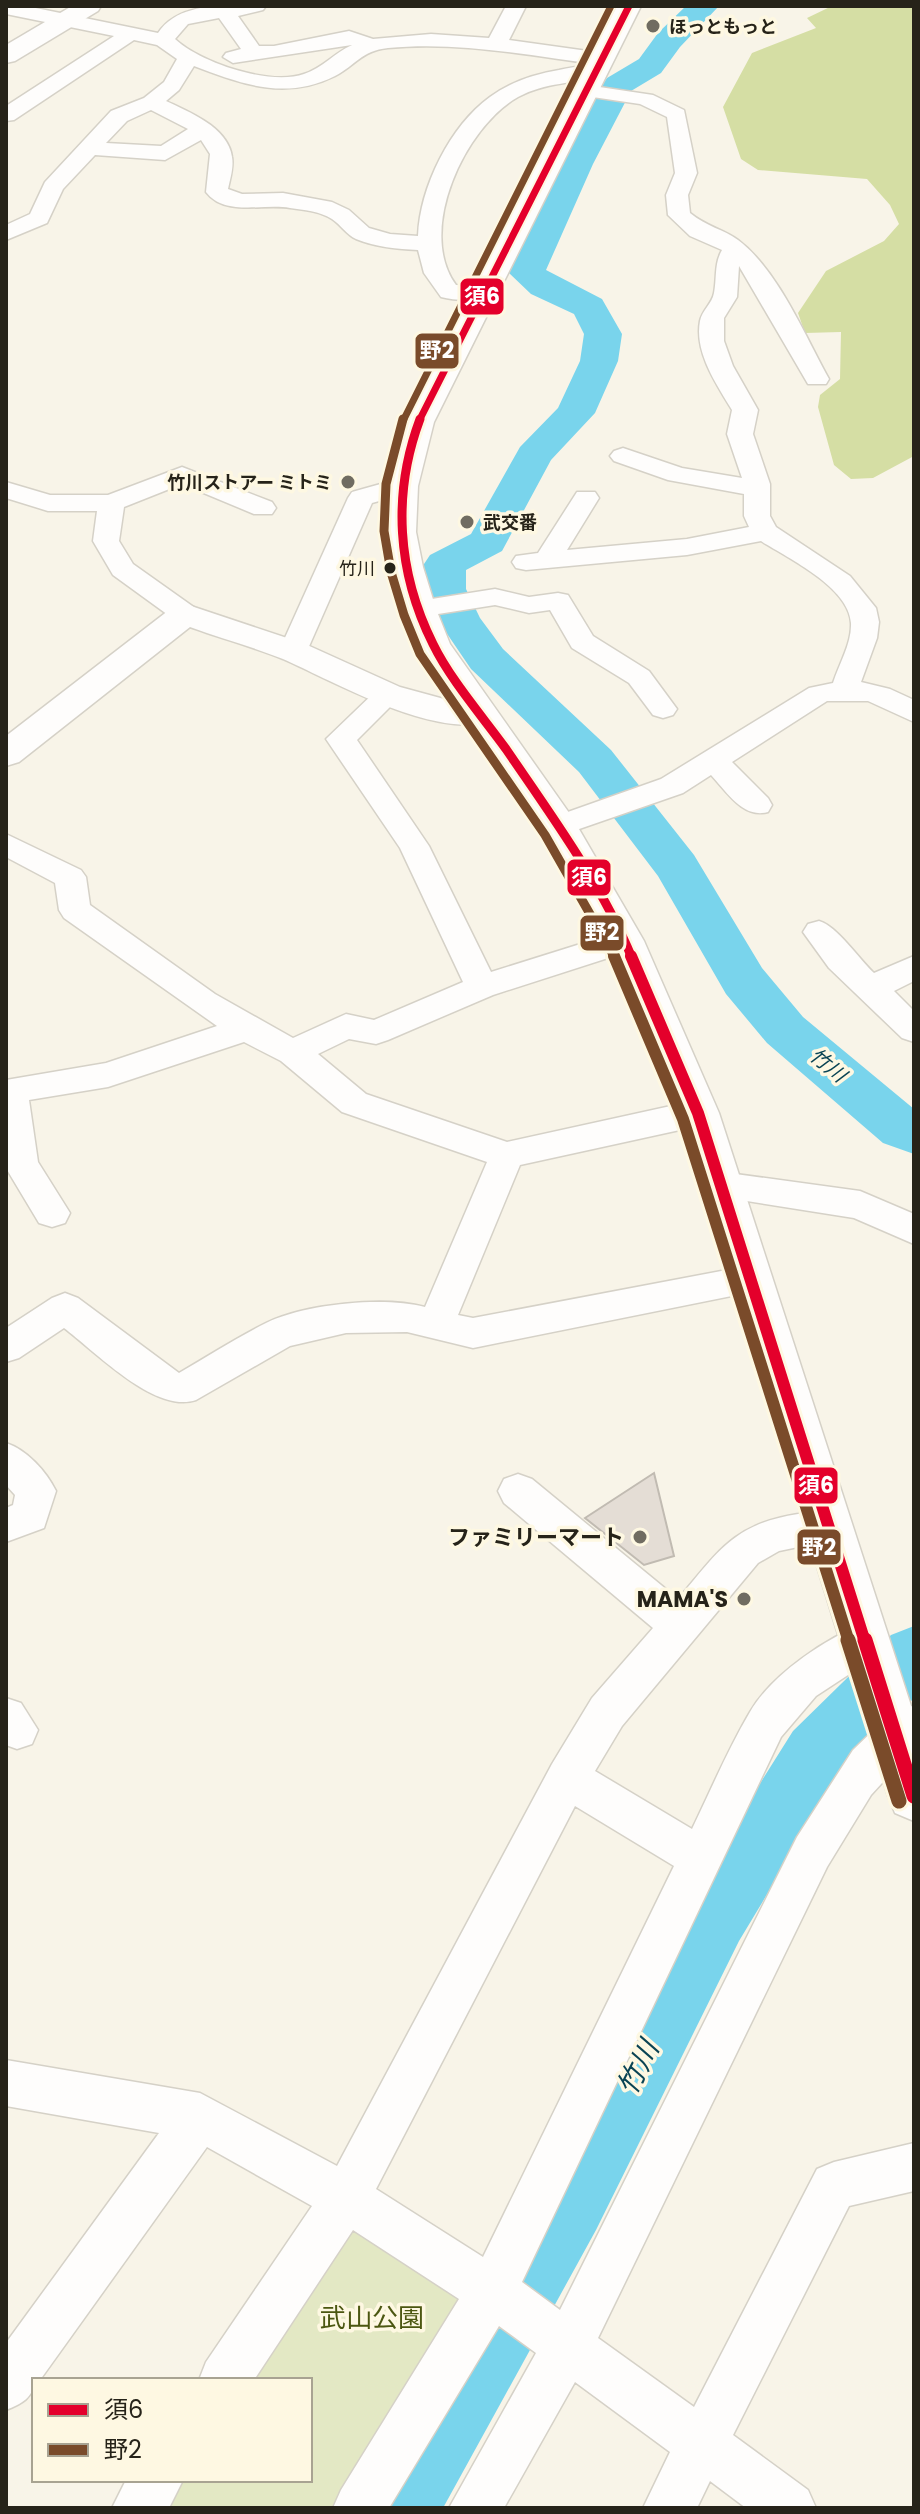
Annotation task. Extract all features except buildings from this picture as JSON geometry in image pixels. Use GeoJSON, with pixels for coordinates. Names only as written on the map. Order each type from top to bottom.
{"type":"FeatureCollection","features":[{"type":"Feature","properties":{"kind":"main road"},"geometry":{"type":"LineString","coordinates":[[6,56],[89,6]]}},
{"type":"Feature","properties":{"kind":"main road"},"geometry":{"type":"LineString","coordinates":[[629,6],[419,422],[402,486],[400,532],[406,567],[433,645],[559,826],[625,941],[698,1113],[868,1650],[904,1730],[914,1796]]}},
{"type":"Feature","properties":{"kind":"main road"},"geometry":{"type":"LineString","coordinates":[[6,754],[185,614],[293,651],[388,695],[444,710],[479,714]]}},
{"type":"Feature","properties":{"kind":"street"},"geometry":{"type":"LineString","coordinates":[[164,40],[182,16],[196,8],[225,12],[256,6]]}},
{"type":"Feature","properties":{"kind":"street"},"geometry":{"type":"LineString","coordinates":[[496,45],[516,6]]}},
{"type":"Feature","properties":{"kind":"street"},"geometry":{"type":"LineString","coordinates":[[6,8],[164,40],[173,51],[240,80],[267,85],[302,82],[331,70],[352,53],[372,45],[410,41],[496,45],[595,74],[642,98],[665,104],[677,114],[686,173],[677,195],[679,215],[698,231],[734,249],[754,267],[817,379]]}},
{"type":"Feature","properties":{"kind":"street"},"geometry":{"type":"LineString","coordinates":[[225,12],[253,52]]}},
{"type":"Feature","properties":{"kind":"street"},"geometry":{"type":"LineString","coordinates":[[6,115],[130,34]]}},
{"type":"Feature","properties":{"kind":"street"},"geometry":{"type":"LineString","coordinates":[[190,58],[222,59],[349,37],[372,45]]}},
{"type":"Feature","properties":{"kind":"street"},"geometry":{"type":"LineString","coordinates":[[6,233],[39,218],[53,187],[119,116],[151,102],[172,86],[190,58]]}},
{"type":"Feature","properties":{"kind":"street"},"geometry":{"type":"LineString","coordinates":[[482,292],[449,292],[438,282],[428,244],[434,197],[467,136],[487,110],[514,91],[553,77],[566,73],[595,74]]}},
{"type":"Feature","properties":{"kind":"street"},"geometry":{"type":"LineString","coordinates":[[151,102],[180,115],[213,139],[221,154],[217,192],[239,201],[283,200],[324,207],[341,215],[361,233],[388,241],[428,244]]}},
{"type":"Feature","properties":{"kind":"street"},"geometry":{"type":"LineString","coordinates":[[89,148],[165,153],[201,130]]}},
{"type":"Feature","properties":{"kind":"street"},"geometry":{"type":"LineString","coordinates":[[734,249],[727,257],[725,299],[713,314],[711,325],[720,371],[745,410],[740,434],[756,488],[757,516],[765,532],[823,568],[857,599],[866,620],[845,688]]}},
{"type":"Feature","properties":{"kind":"street"},"geometry":{"type":"LineString","coordinates":[[623,456],[677,475],[756,488]]}},
{"type":"Feature","properties":{"kind":"street"},"geometry":{"type":"LineString","coordinates":[[6,490],[48,503],[111,503],[182,475],[263,508]]}},
{"type":"Feature","properties":{"kind":"street"},"geometry":{"type":"LineString","coordinates":[[293,651],[361,498],[402,486]]}},
{"type":"Feature","properties":{"kind":"street"},"geometry":{"type":"LineString","coordinates":[[586,498],[537,561],[687,547],[765,532]]}},
{"type":"Feature","properties":{"kind":"street"},"geometry":{"type":"LineString","coordinates":[[111,503],[106,541],[123,569],[185,614]]}},
{"type":"Feature","properties":{"kind":"street"},"geometry":{"type":"LineString","coordinates":[[419,609],[495,597],[529,605],[558,601],[582,642],[639,677],[663,709]]}},
{"type":"Feature","properties":{"kind":"street"},"geometry":{"type":"LineString","coordinates":[[559,826],[672,786],[819,694],[845,688],[867,691],[902,704],[914,713]]}},
{"type":"Feature","properties":{"kind":"street"},"geometry":{"type":"LineString","coordinates":[[388,695],[341,739],[414,846],[482,987]]}},
{"type":"Feature","properties":{"kind":"street"},"geometry":{"type":"LineString","coordinates":[[713,760],[757,805]]}},
{"type":"Feature","properties":{"kind":"street"},"geometry":{"type":"LineString","coordinates":[[6,844],[70,877],[75,910],[203,1002],[246,1029],[293,1052],[354,1103],[507,1155],[698,1113]]}},
{"type":"Feature","properties":{"kind":"street"},"geometry":{"type":"LineString","coordinates":[[819,932],[869,990],[914,1030]]}},
{"type":"Feature","properties":{"kind":"street"},"geometry":{"type":"LineString","coordinates":[[293,1052],[346,1026],[376,1032],[482,987],[625,941]]}},
{"type":"Feature","properties":{"kind":"street"},"geometry":{"type":"LineString","coordinates":[[869,990],[914,967]]}},
{"type":"Feature","properties":{"kind":"street"},"geometry":{"type":"LineString","coordinates":[[52,1213],[21,1164],[11,1091],[108,1075],[246,1029]]}},
{"type":"Feature","properties":{"kind":"street"},"geometry":{"type":"LineString","coordinates":[[436,1324],[507,1155]]}},
{"type":"Feature","properties":{"kind":"street"},"geometry":{"type":"LineString","coordinates":[[721,1185],[860,1205],[914,1230]]}},
{"type":"Feature","properties":{"kind":"street"},"geometry":{"type":"LineString","coordinates":[[6,1347],[65,1308],[166,1385],[183,1389],[281,1333],[346,1318],[407,1317],[473,1333],[753,1279]]}},
{"type":"Feature","properties":{"kind":"street"},"geometry":{"type":"LineString","coordinates":[[6,1459],[36,1491],[30,1516],[6,1525]]}},
{"type":"Feature","properties":{"kind":"street"},"geometry":{"type":"LineString","coordinates":[[518,1491],[680,1625]]}},
{"type":"Feature","properties":{"kind":"street"},"geometry":{"type":"LineString","coordinates":[[225,2378],[346,2198],[567,1778],[607,1712],[744,1551],[771,1535],[827,1526]]}},
{"type":"Feature","properties":{"kind":"street"},"geometry":{"type":"LineString","coordinates":[[359,2508],[492,2291],[766,1723],[801,1683],[868,1650]]}},
{"type":"Feature","properties":{"kind":"street"},"geometry":{"type":"LineString","coordinates":[[475,2508],[567,2348],[812,1852],[847,1792],[904,1730]]}},
{"type":"Feature","properties":{"kind":"street"},"geometry":{"type":"LineString","coordinates":[[567,1778],[701,1858]]}},
{"type":"Feature","properties":{"kind":"street"},"geometry":{"type":"LineString","coordinates":[[13,2095],[200,2117],[346,2198],[492,2291],[790,2508]]}},
{"type":"Feature","properties":{"kind":"street"},"geometry":{"type":"LineString","coordinates":[[6,2385],[200,2117]]}},
{"type":"Feature","properties":{"kind":"street"},"geometry":{"type":"LineString","coordinates":[[669,2508],[834,2186],[914,2167]]}},
{"type":"Feature","properties":{"kind":"street"},"geometry":{"type":"LineString","coordinates":[[138,2508],[156,2482]]}},
{"type":"Feature","properties":{"kind":"green space"},"geometry":{"type":"Polygon","coordinates":[[[832,6],[914,6],[914,456],[873,478],[851,479],[834,465],[818,407],[820,395],[840,379],[841,332],[805,333],[798,313],[826,271],[884,241],[899,224],[890,205],[867,179],[758,170],[741,159],[723,107],[752,53],[816,28],[807,18],[832,6]]]}},
{"type":"Feature","properties":{"kind":"green space","name":"武山公園"},"geometry":{"type":"Polygon","coordinates":[[[346,2198],[492,2291],[359,2508],[138,2508],[156,2482],[312,2482],[312,2378],[225,2378],[346,2198]]]}},
{"type":"Feature","properties":{"kind":"waterway","name":"竹川"},"geometry":{"type":"LineString","coordinates":[[704,6],[669,40],[650,66],[618,85],[576,164],[527,273],[544,286],[589,307],[603,334],[599,361],[575,413],[534,455],[487,542],[445,564],[445,589],[459,619],[487,659],[595,761],[677,867],[744,981],[785,1030],[902,1129],[914,1134]]}},
{"type":"Feature","properties":{"kind":"waterway","name":"竹川"},"geometry":{"type":"LineString","coordinates":[[399,2508],[569,2203],[715,1917],[816,1753],[914,1655]]}},
{"type":"Feature","properties":{"kind":"transit line","name":"野2"},"geometry":{"type":"LineString","coordinates":[[611,6],[404,416],[386,484],[384,531],[391,572],[420,654],[545,835],[611,948],[683,1119],[899,1801]]}},
{"type":"Feature","properties":{"kind":"transit line","name":"須6"},"geometry":{"type":"LineString","coordinates":[[629,6],[419,422],[402,486],[400,532],[406,567],[433,645],[559,826],[625,941],[698,1113],[914,1796]]}},
{"type":"Feature","properties":{"kind":"place","name":"ほっともっと"},"geometry":{"type":"Point","coordinates":[653,26]}},
{"type":"Feature","properties":{"kind":"place","name":"竹川ストアー ミトミ"},"geometry":{"type":"Point","coordinates":[348,482]}},
{"type":"Feature","properties":{"kind":"place","name":"武交番"},"geometry":{"type":"Point","coordinates":[467,522]}},
{"type":"Feature","properties":{"kind":"place","name":"竹川"},"geometry":{"type":"Point","coordinates":[390,568]}},
{"type":"Feature","properties":{"kind":"place","name":"ファミリーマート"},"geometry":{"type":"Point","coordinates":[640,1537]}},
{"type":"Feature","properties":{"kind":"place","name":"MAMA'S"},"geometry":{"type":"Point","coordinates":[744,1599]}}]}
